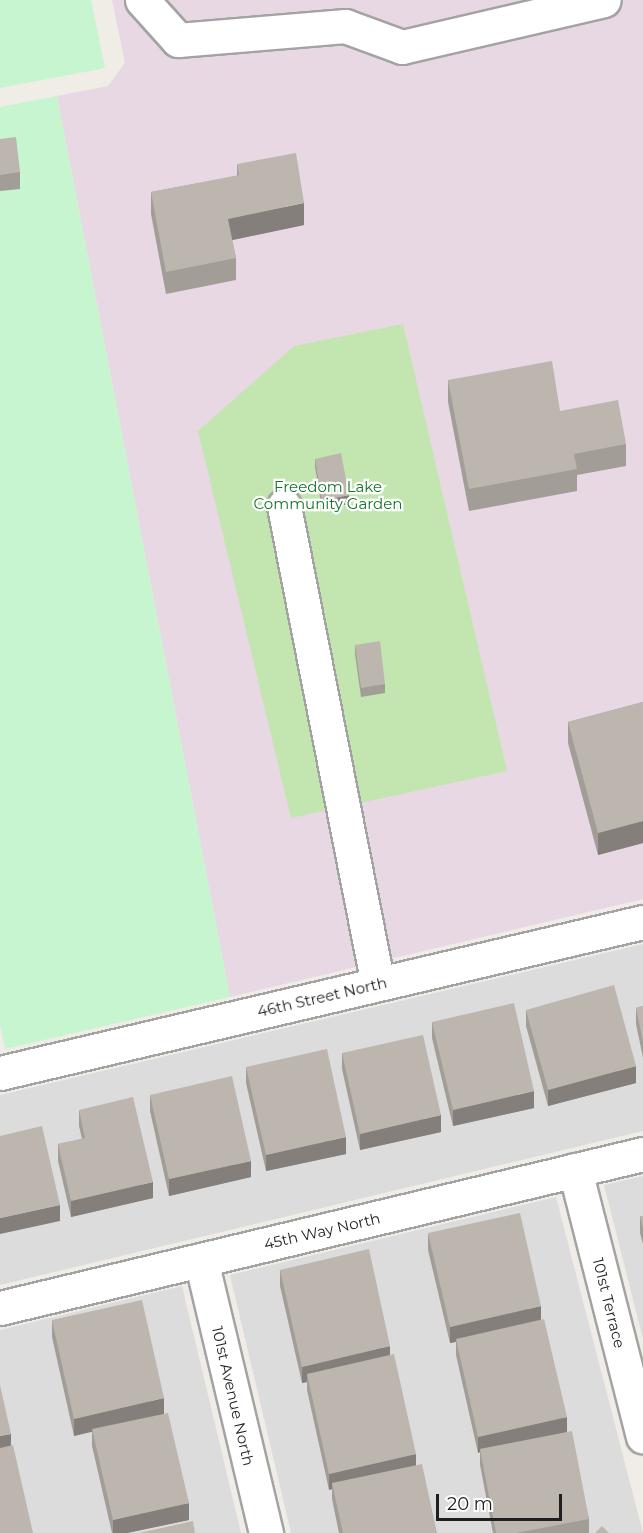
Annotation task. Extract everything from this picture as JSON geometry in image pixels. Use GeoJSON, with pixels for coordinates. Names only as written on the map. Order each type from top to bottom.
{"type":"FeatureCollection","features":[{"type":"Feature","properties":{"kind":"street"},"geometry":{"type":"LineString","coordinates":[[142,0],[178,40],[345,26],[402,47],[604,0]]}},
{"type":"Feature","properties":{"kind":"street"},"geometry":{"type":"LineString","coordinates":[[284,506],[378,984]]}},
{"type":"Feature","properties":{"kind":"street","name":"46th Street North"},"geometry":{"type":"LineString","coordinates":[[0,1073],[643,922]]}},
{"type":"Feature","properties":{"kind":"street","name":"45th Way North"},"geometry":{"type":"LineString","coordinates":[[0,1308],[643,1154]]}},
{"type":"Feature","properties":{"kind":"street","name":"101st Terrace"},"geometry":{"type":"LineString","coordinates":[[575,1170],[643,1436]]}},
{"type":"Feature","properties":{"kind":"street","name":"101st Avenue North"},"geometry":{"type":"LineString","coordinates":[[201,1260],[266,1533]]}},
{"type":"Feature","properties":{"kind":"shaded area"},"geometry":{"type":"Polygon","coordinates":[[[112,0],[643,0],[643,899],[230,997],[57,96],[108,86],[125,63],[112,0]]]}},
{"type":"Feature","properties":{"kind":"shaded area"},"geometry":{"type":"Polygon","coordinates":[[[643,944],[643,1131],[0,1285],[0,1095],[643,944]]]}},
{"type":"Feature","properties":{"kind":"shaded area"},"geometry":{"type":"Polygon","coordinates":[[[643,1176],[643,1339],[604,1185],[643,1176]]]}},
{"type":"Feature","properties":{"kind":"shaded area"},"geometry":{"type":"Polygon","coordinates":[[[556,1197],[643,1533],[291,1533],[230,1275],[556,1197]]]}},
{"type":"Feature","properties":{"kind":"shaded area"},"geometry":{"type":"Polygon","coordinates":[[[182,1286],[241,1533],[0,1533],[0,1330],[182,1286]]]}},
{"type":"Feature","properties":{"kind":"green space"},"geometry":{"type":"Polygon","coordinates":[[[0,0],[91,0],[105,68],[0,88],[0,0]]]}},
{"type":"Feature","properties":{"kind":"green space"},"geometry":{"type":"Polygon","coordinates":[[[57,96],[230,997],[5,1049],[0,1025],[0,107],[57,96]]]}},
{"type":"Feature","properties":{"kind":"green space","name":"Freedom Lake Community Garden"},"geometry":{"type":"Polygon","coordinates":[[[403,324],[507,771],[291,818],[198,431],[294,346],[403,324]]]}},
{"type":"Feature","properties":{"kind":"building"},"geometry":{"type":"Polygon","coordinates":[[[16,137],[20,172],[0,175],[0,139],[16,137]]]}},
{"type":"Feature","properties":{"kind":"building"},"geometry":{"type":"Polygon","coordinates":[[[296,153],[304,203],[228,219],[236,258],[166,272],[151,192],[239,175],[237,164],[296,153]]]}},
{"type":"Feature","properties":{"kind":"building"},"geometry":{"type":"Polygon","coordinates":[[[552,361],[560,411],[618,400],[626,444],[574,454],[577,469],[469,489],[448,380],[552,361]]]}},
{"type":"Feature","properties":{"kind":"building"},"geometry":{"type":"Polygon","coordinates":[[[341,453],[349,495],[322,501],[315,459],[341,453]]]}},
{"type":"Feature","properties":{"kind":"building"},"geometry":{"type":"Polygon","coordinates":[[[380,641],[385,684],[361,688],[355,645],[380,641]]]}},
{"type":"Feature","properties":{"kind":"building"},"geometry":{"type":"Polygon","coordinates":[[[643,702],[643,821],[598,833],[568,722],[643,702]]]}},
{"type":"Feature","properties":{"kind":"building"},"geometry":{"type":"Polygon","coordinates":[[[614,985],[636,1066],[548,1090],[526,1010],[614,985]]]}},
{"type":"Feature","properties":{"kind":"building"},"geometry":{"type":"Polygon","coordinates":[[[514,1003],[534,1091],[453,1110],[432,1022],[514,1003]]]}},
{"type":"Feature","properties":{"kind":"building"},"geometry":{"type":"Polygon","coordinates":[[[643,1006],[643,1042],[636,1008],[643,1006]]]}},
{"type":"Feature","properties":{"kind":"building"},"geometry":{"type":"Polygon","coordinates":[[[423,1035],[441,1115],[360,1134],[342,1053],[423,1035]]]}},
{"type":"Feature","properties":{"kind":"building"},"geometry":{"type":"Polygon","coordinates":[[[327,1049],[346,1137],[266,1155],[246,1067],[327,1049]]]}},
{"type":"Feature","properties":{"kind":"building"},"geometry":{"type":"Polygon","coordinates":[[[232,1076],[251,1161],[169,1179],[150,1095],[232,1076]]]}},
{"type":"Feature","properties":{"kind":"building"},"geometry":{"type":"Polygon","coordinates":[[[133,1097],[153,1182],[71,1201],[58,1144],[85,1138],[79,1110],[133,1097]]]}},
{"type":"Feature","properties":{"kind":"building"},"geometry":{"type":"Polygon","coordinates":[[[42,1126],[60,1205],[0,1218],[0,1136],[42,1126]]]}},
{"type":"Feature","properties":{"kind":"building"},"geometry":{"type":"Polygon","coordinates":[[[520,1213],[541,1306],[450,1327],[428,1233],[520,1213]]]}},
{"type":"Feature","properties":{"kind":"building"},"geometry":{"type":"Polygon","coordinates":[[[369,1249],[390,1346],[302,1367],[280,1270],[369,1249]]]}},
{"type":"Feature","properties":{"kind":"building"},"geometry":{"type":"Polygon","coordinates":[[[142,1300],[164,1398],[74,1419],[52,1320],[142,1300]]]}},
{"type":"Feature","properties":{"kind":"building"},"geometry":{"type":"Polygon","coordinates":[[[544,1319],[567,1417],[478,1437],[456,1339],[544,1319]]]}},
{"type":"Feature","properties":{"kind":"building"},"geometry":{"type":"Polygon","coordinates":[[[394,1354],[416,1454],[329,1474],[307,1374],[394,1354]]]}},
{"type":"Feature","properties":{"kind":"building"},"geometry":{"type":"Polygon","coordinates":[[[0,1385],[11,1434],[0,1436],[0,1385]]]}},
{"type":"Feature","properties":{"kind":"building"},"geometry":{"type":"Polygon","coordinates":[[[168,1413],[189,1503],[113,1520],[92,1429],[168,1413]]]}},
{"type":"Feature","properties":{"kind":"building"},"geometry":{"type":"Polygon","coordinates":[[[572,1431],[589,1519],[516,1533],[496,1533],[480,1449],[572,1431]]]}},
{"type":"Feature","properties":{"kind":"building"},"geometry":{"type":"Polygon","coordinates":[[[13,1445],[33,1533],[0,1533],[0,1448],[13,1445]]]}},
{"type":"Feature","properties":{"kind":"building"},"geometry":{"type":"Polygon","coordinates":[[[422,1464],[437,1533],[343,1533],[332,1483],[422,1464]]]}},
{"type":"Feature","properties":{"kind":"building"},"geometry":{"type":"Polygon","coordinates":[[[193,1521],[195,1533],[139,1533],[193,1521]]]}},
{"type":"Feature","properties":{"kind":"building"},"geometry":{"type":"Polygon","coordinates":[[[602,1526],[609,1533],[595,1533],[602,1526]]]}}]}
